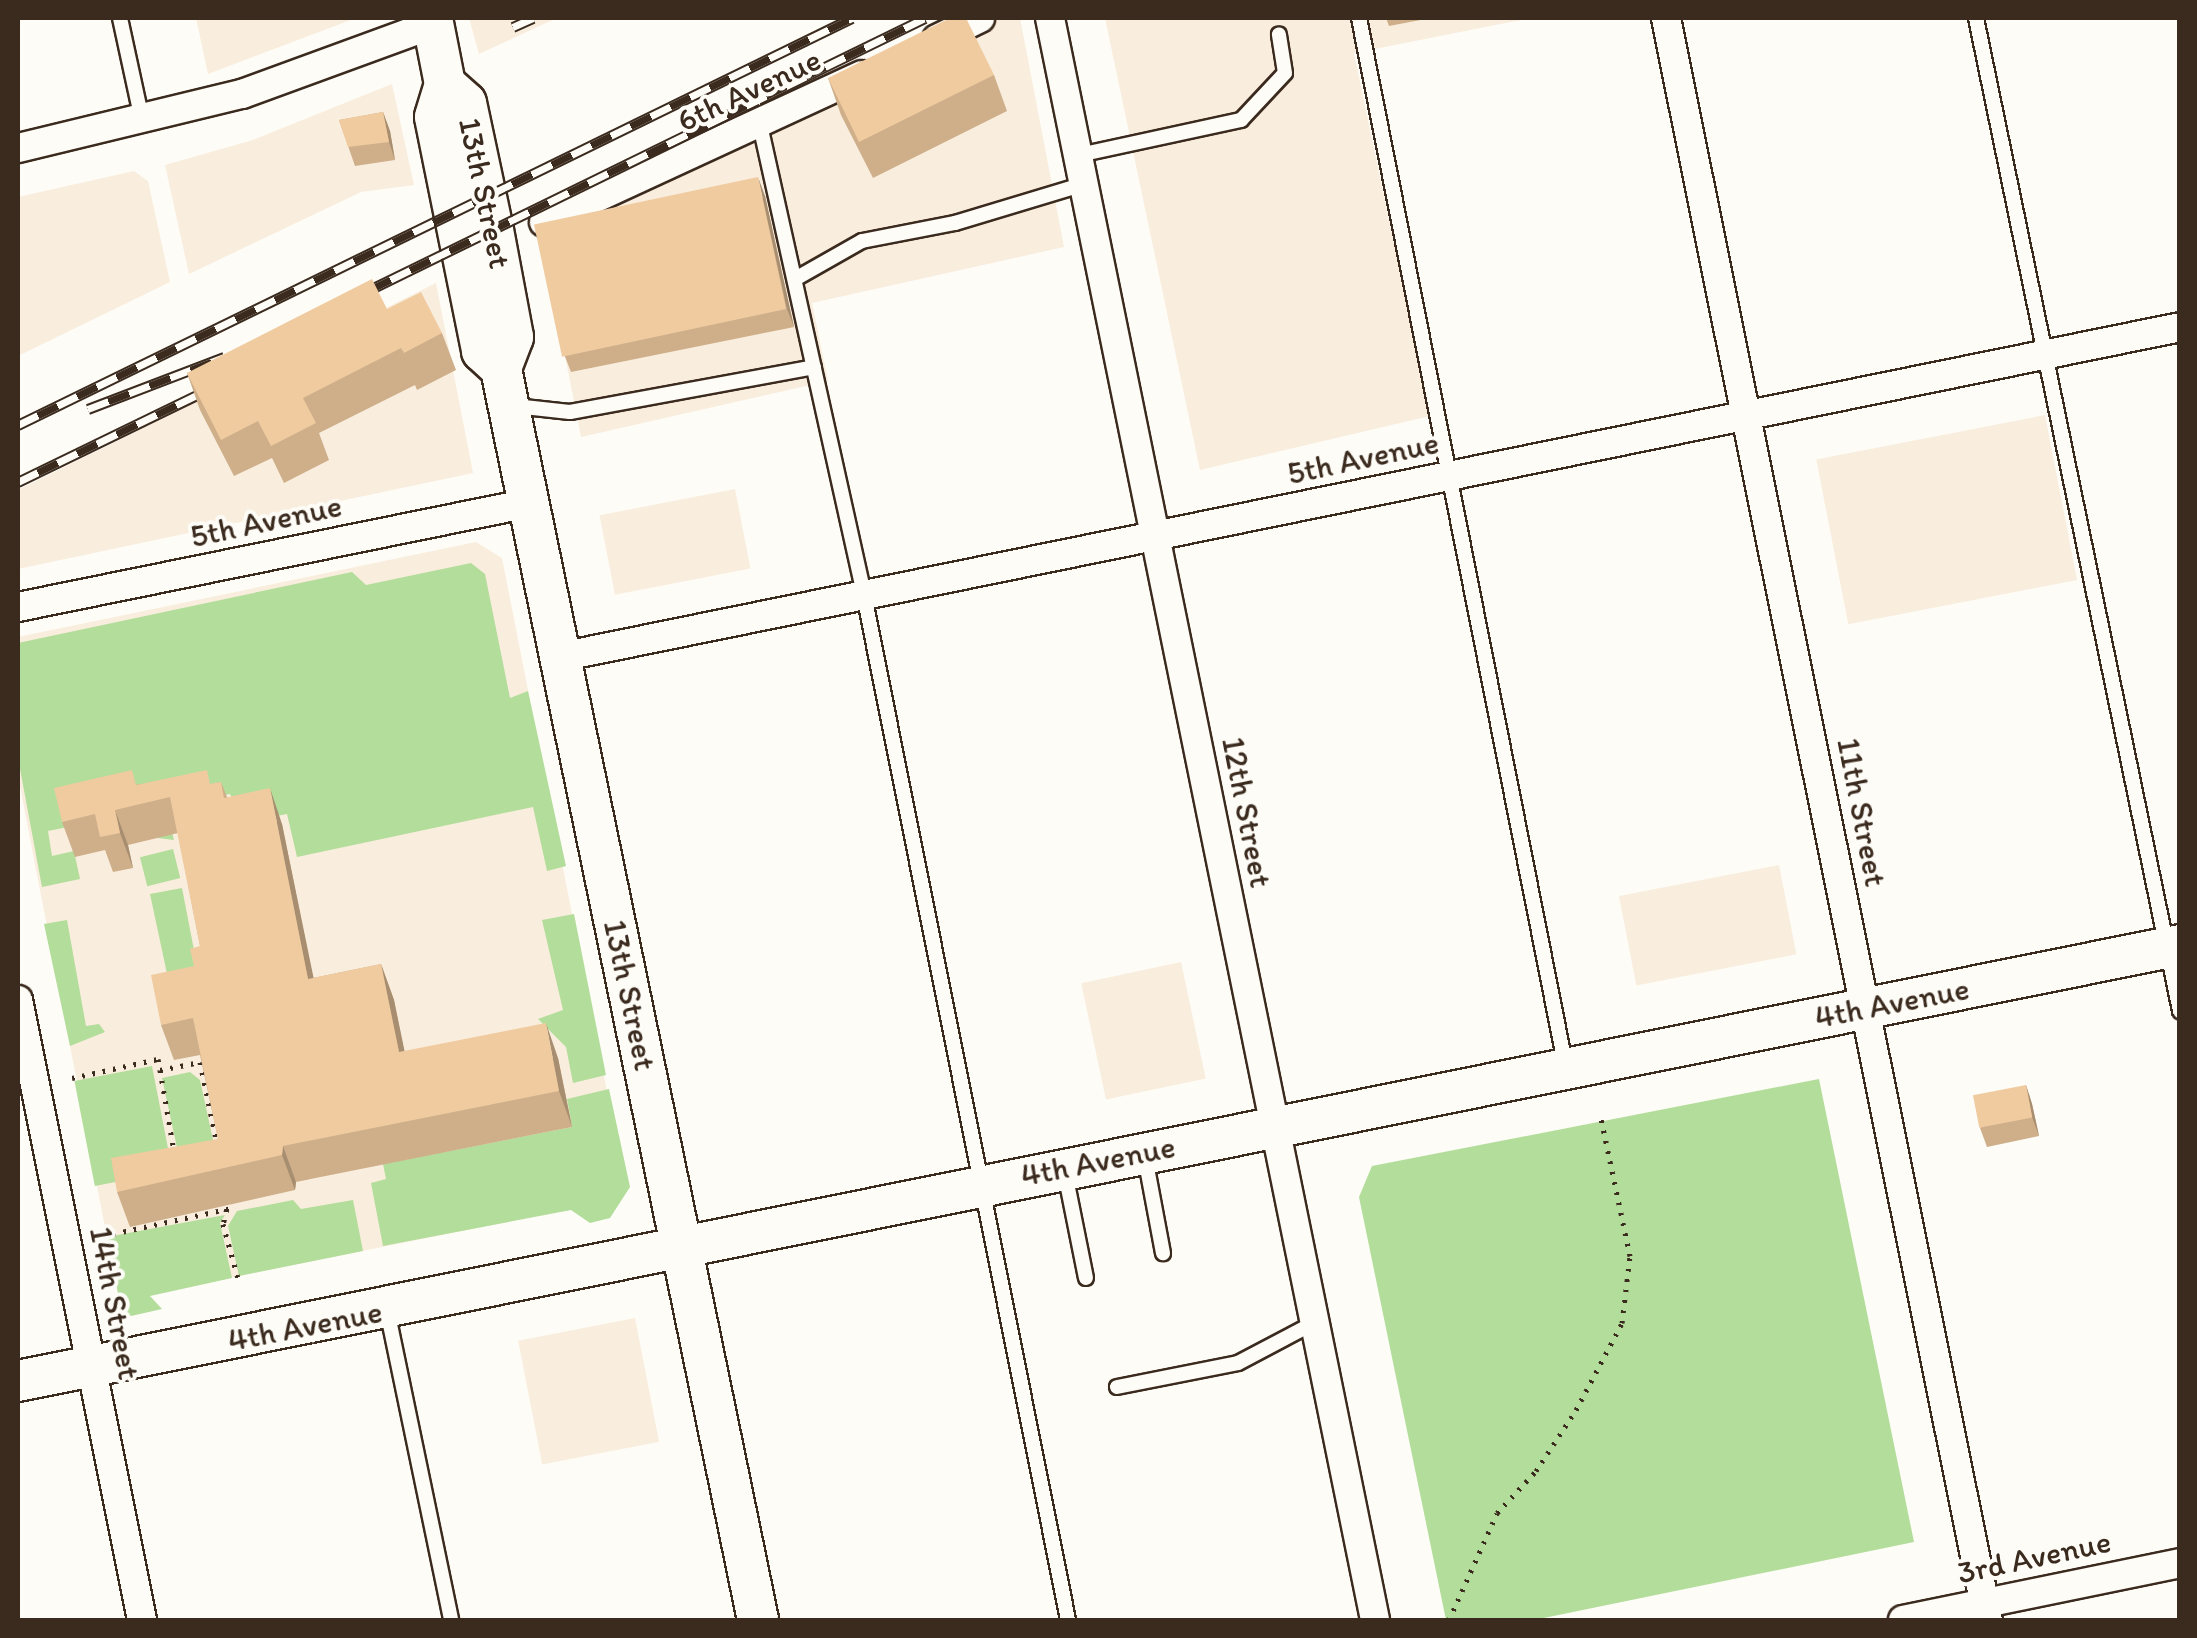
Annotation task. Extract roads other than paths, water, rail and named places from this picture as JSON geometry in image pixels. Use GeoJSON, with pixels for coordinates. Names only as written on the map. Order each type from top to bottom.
{"type":"FeatureCollection","features":[{"type":"Feature","properties":{"kind":"street","name":"6th Avenue"},"geometry":{"type":"LineString","coordinates":[[544,222],[760,126],[980,18]]}},
{"type":"Feature","properties":{"kind":"street","name":"12th Street"},"geometry":{"type":"LineString","coordinates":[[1050,18],[1375,1620]]}},
{"type":"Feature","properties":{"kind":"street","name":"11th Street"},"geometry":{"type":"LineString","coordinates":[[1666,18],[1986,1612]]}},
{"type":"Feature","properties":{"kind":"street"},"geometry":{"type":"LineString","coordinates":[[18,148],[142,123],[432,21]]}},
{"type":"Feature","properties":{"kind":"street","name":"13th Street"},"geometry":{"type":"LineString","coordinates":[[432,21],[445,84],[466,103],[493,230],[513,337],[505,387],[758,1620]]}},
{"type":"Feature","properties":{"kind":"street","name":"5th Avenue"},"geometry":{"type":"LineString","coordinates":[[560,657],[2180,327]]}},
{"type":"Feature","properties":{"kind":"street","name":"5th Avenue"},"geometry":{"type":"LineString","coordinates":[[18,607],[529,503]]}},
{"type":"Feature","properties":{"kind":"street","name":"4th Avenue"},"geometry":{"type":"LineString","coordinates":[[18,1382],[980,1184],[2173,946]]}},
{"type":"Feature","properties":{"kind":"street","name":"14th Street"},"geometry":{"type":"LineString","coordinates":[[18,1000],[142,1620]]}},
{"type":"Feature","properties":{"kind":"street","name":"3rd Avenue"},"geometry":{"type":"LineString","coordinates":[[1902,1620],[1986,1612],[2180,1562]]}},
{"type":"Feature","properties":{"kind":"lane"},"geometry":{"type":"LineString","coordinates":[[120,18],[142,123]]}},
{"type":"Feature","properties":{"kind":"lane"},"geometry":{"type":"LineString","coordinates":[[1359,18],[1566,1069]]}},
{"type":"Feature","properties":{"kind":"lane"},"geometry":{"type":"LineString","coordinates":[[1976,18],[2043,354],[2173,946],[2180,1012]]}},
{"type":"Feature","properties":{"kind":"lane"},"geometry":{"type":"LineString","coordinates":[[1079,155],[1241,120],[1285,73],[1279,34]]}},
{"type":"Feature","properties":{"kind":"lane"},"geometry":{"type":"LineString","coordinates":[[760,126],[864,595],[1068,1620]]}},
{"type":"Feature","properties":{"kind":"lane"},"geometry":{"type":"LineString","coordinates":[[796,279],[862,241],[955,223],[1084,184]]}},
{"type":"Feature","properties":{"kind":"lane"},"geometry":{"type":"LineString","coordinates":[[505,387],[570,412],[814,367]]}},
{"type":"Feature","properties":{"kind":"lane"},"geometry":{"type":"LineString","coordinates":[[1144,1152],[1163,1253]]}},
{"type":"Feature","properties":{"kind":"lane"},"geometry":{"type":"LineString","coordinates":[[1064,1168],[1086,1278]]}},
{"type":"Feature","properties":{"kind":"lane"},"geometry":{"type":"LineString","coordinates":[[386,1309],[451,1620]]}},
{"type":"Feature","properties":{"kind":"lane"},"geometry":{"type":"LineString","coordinates":[[1118,1386],[1238,1364],[1314,1323]]}},
{"type":"Feature","properties":{"kind":"railway"},"geometry":{"type":"LineString","coordinates":[[513,27],[533,18]]}},
{"type":"Feature","properties":{"kind":"railway"},"geometry":{"type":"LineString","coordinates":[[18,425],[852,18]]}},
{"type":"Feature","properties":{"kind":"railway"},"geometry":{"type":"LineString","coordinates":[[351,299],[925,18]]}},
{"type":"Feature","properties":{"kind":"railway"},"geometry":{"type":"LineString","coordinates":[[88,409],[224,357]]}},
{"type":"Feature","properties":{"kind":"railway"},"geometry":{"type":"LineString","coordinates":[[18,482],[220,384]]}}]}
